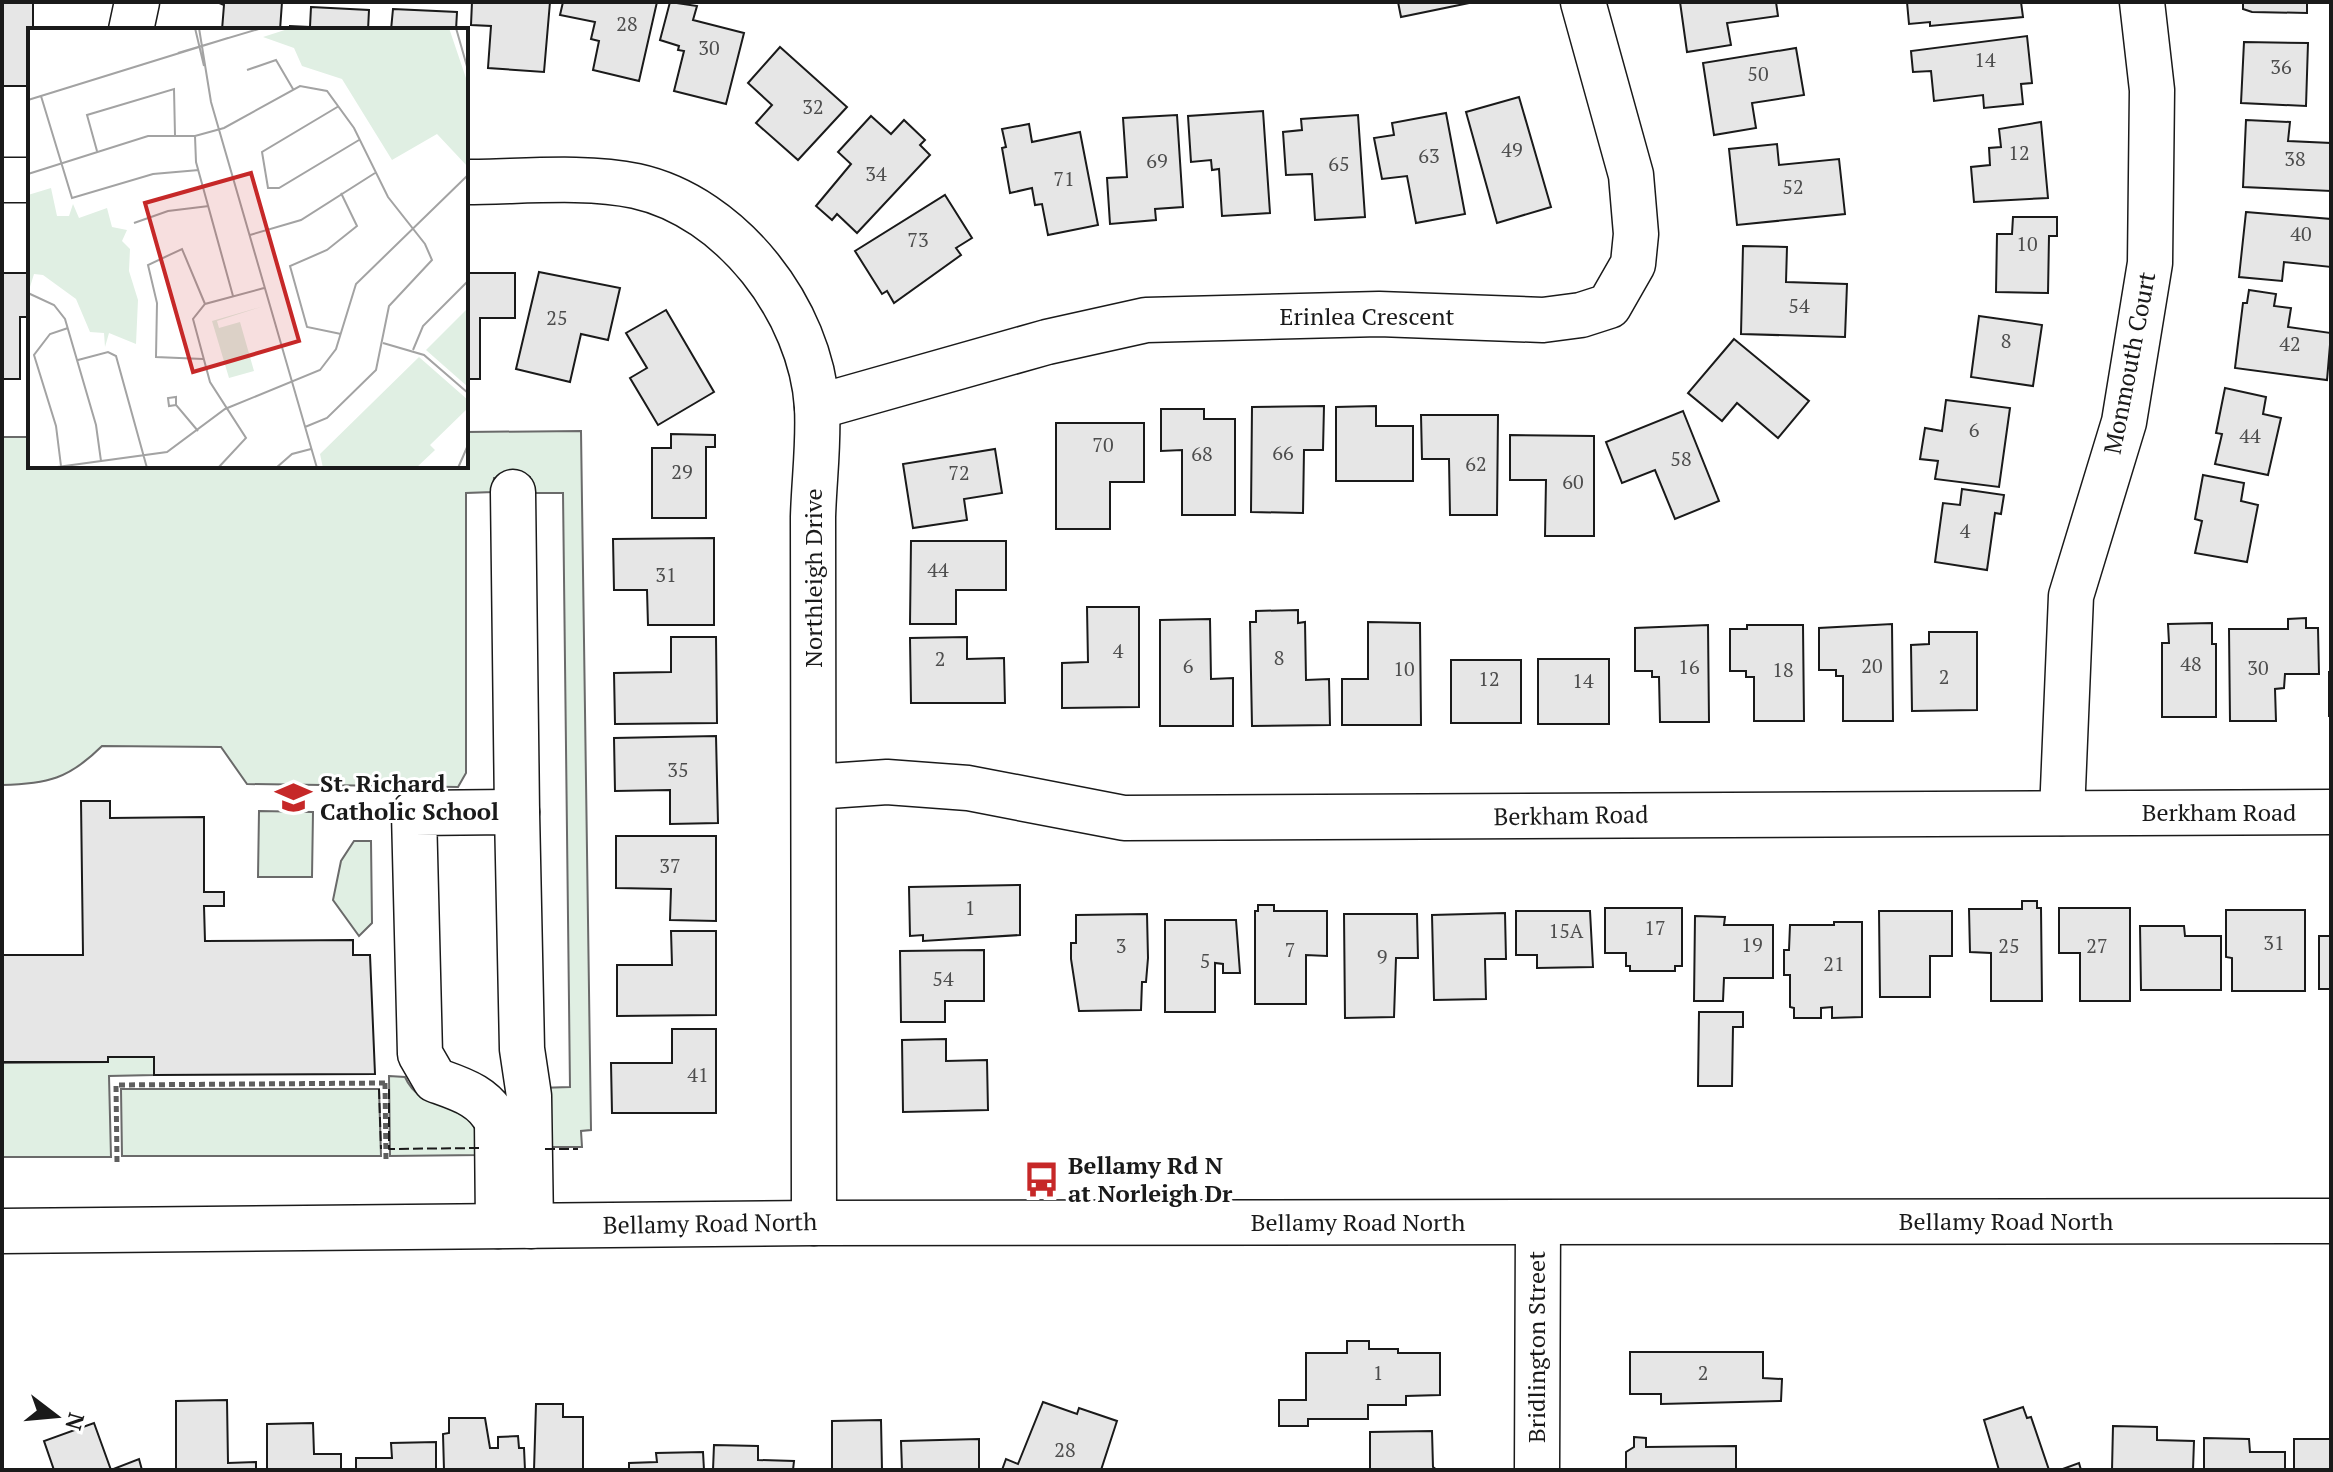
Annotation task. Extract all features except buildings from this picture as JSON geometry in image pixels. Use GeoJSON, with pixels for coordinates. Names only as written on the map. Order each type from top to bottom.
{"type":"FeatureCollection","features":[{"type":"Feature","properties":{"kind":"street"},"geometry":{"type":"LineString","coordinates":[[131,28],[137,2]]}},
{"type":"Feature","properties":{"kind":"street","name":"Erinlea Crescent"},"geometry":{"type":"LineString","coordinates":[[817,407],[1047,342],[1146,320],[1379,314],[1543,320],[1581,315],[1609,306],[1633,264],[1636,234],[1631,175],[1583,2]]}},
{"type":"Feature","properties":{"kind":"street","name":"Monmouth Court"},"geometry":{"type":"LineString","coordinates":[[2062,813],[2071,596],[2124,422],[2150,263],[2152,90],[2142,2]]}},
{"type":"Feature","properties":{"kind":"street"},"geometry":{"type":"LineString","coordinates":[[2,180],[28,180]]}},
{"type":"Feature","properties":{"kind":"street","name":"Northleigh Drive"},"geometry":{"type":"LineString","coordinates":[[468,182],[634,186],[669,196],[710,221],[748,254],[785,305],[807,357],[817,407],[813,517],[814,1223]]}},
{"type":"Feature","properties":{"kind":"street"},"geometry":{"type":"LineString","coordinates":[[513,492],[522,1049],[529,1096],[515,1226]]}},
{"type":"Feature","properties":{"kind":"street","name":"Berkham Road"},"geometry":{"type":"LineString","coordinates":[[814,787],[887,782],[968,788],[1124,818],[1973,811],[2331,812]]}},
{"type":"Feature","properties":{"kind":"street"},"geometry":{"type":"LineString","coordinates":[[515,1226],[497,1122],[490,1107],[435,1080],[420,1054],[414,813],[517,812]]}},
{"type":"Feature","properties":{"kind":"street"},"geometry":{"type":"LineString","coordinates":[[477,1098],[494,1092],[507,1079],[522,1049]]}},
{"type":"Feature","properties":{"kind":"street","name":"Bellamy Road North"},"geometry":{"type":"LineString","coordinates":[[2,1231],[814,1223],[2331,1221]]}},
{"type":"Feature","properties":{"kind":"street","name":"Bridlington Street"},"geometry":{"type":"LineString","coordinates":[[1537,1470],[1538,1223]]}},
{"type":"Feature","properties":{"kind":"path"},"geometry":{"type":"LineString","coordinates":[[117,1162],[116,1085],[385,1083]]}},
{"type":"Feature","properties":{"kind":"green space"},"geometry":{"type":"Polygon","coordinates":[[[581,431],[591,1130],[581,1131],[582,1147],[538,1147],[538,1088],[570,1087],[563,493],[531,493],[530,477],[494,478],[493,492],[466,493],[466,773],[458,787],[247,784],[221,747],[102,746],[79,766],[56,778],[2,785],[2,437],[28,437],[28,468],[468,468],[468,432],[581,431]]]}},
{"type":"Feature","properties":{"kind":"green space"},"geometry":{"type":"Polygon","coordinates":[[[259,811],[313,812],[312,877],[258,877],[259,811]]]}},
{"type":"Feature","properties":{"kind":"green space"},"geometry":{"type":"Polygon","coordinates":[[[354,841],[371,841],[372,923],[359,936],[333,900],[341,861],[354,841]]]}},
{"type":"Feature","properties":{"kind":"green space"},"geometry":{"type":"Polygon","coordinates":[[[108,1057],[154,1057],[154,1075],[109,1076],[111,1157],[2,1157],[2,1063],[108,1062],[108,1057]]]}},
{"type":"Feature","properties":{"kind":"green space"},"geometry":{"type":"Polygon","coordinates":[[[389,1076],[405,1077],[424,1098],[460,1112],[470,1120],[477,1134],[481,1155],[390,1156],[389,1076]]]}},
{"type":"Feature","properties":{"kind":"green space"},"geometry":{"type":"Polygon","coordinates":[[[121,1089],[379,1089],[381,1156],[122,1156],[121,1089]]]}},
{"type":"Feature","properties":{"kind":"fence"},"geometry":{"type":"LineString","coordinates":[[379,1089],[381,1149]]}},
{"type":"Feature","properties":{"kind":"fence"},"geometry":{"type":"LineString","coordinates":[[389,1089],[389,1149],[479,1148]]}},
{"type":"Feature","properties":{"kind":"fence"},"geometry":{"type":"LineString","coordinates":[[545,1149],[578,1149]]}},
{"type":"Feature","properties":{"kind":"place","name":"St. Richard Catholic School"},"geometry":{"type":"Point","coordinates":[294,798]}},
{"type":"Feature","properties":{"kind":"place","name":"Bellamy Rd N at Norleigh Dr"},"geometry":{"type":"Point","coordinates":[1042,1180]}}]}
